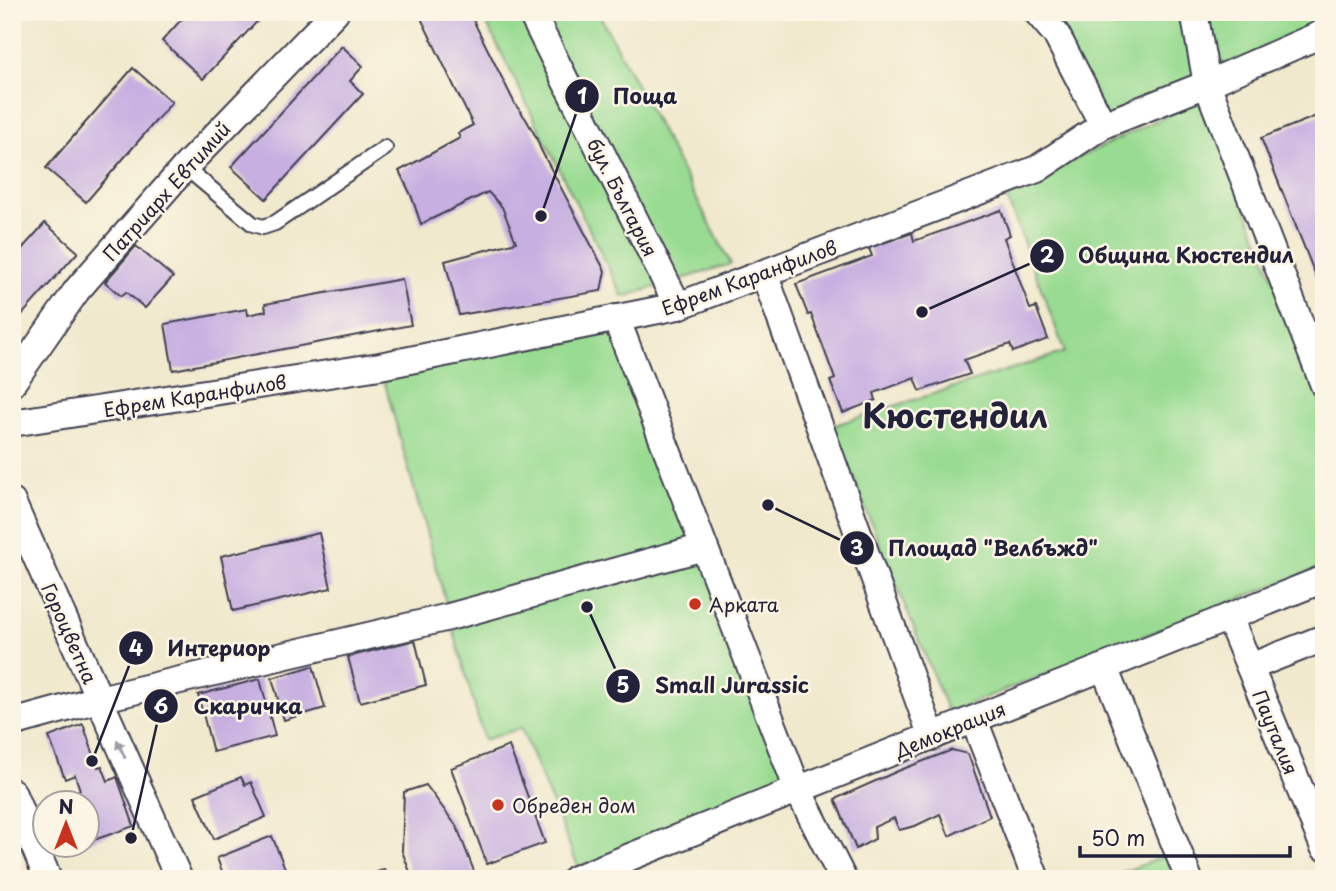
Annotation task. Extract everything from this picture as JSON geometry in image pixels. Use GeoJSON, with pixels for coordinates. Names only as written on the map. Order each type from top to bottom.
{"type":"FeatureCollection","features":[{"type":"Feature","properties":{"kind":"street","name":"Патриарх Евтимий"},"geometry":{"type":"LineString","coordinates":[[12,383],[77,290],[185,167],[335,12]]}},
{"type":"Feature","properties":{"kind":"street","name":"бул. България"},"geometry":{"type":"LineString","coordinates":[[531,12],[678,306]]}},
{"type":"Feature","properties":{"kind":"street"},"geometry":{"type":"LineString","coordinates":[[1037,12],[1055,34],[1103,125]]}},
{"type":"Feature","properties":{"kind":"street"},"geometry":{"type":"LineString","coordinates":[[1195,12],[1208,84],[1324,384]]}},
{"type":"Feature","properties":{"kind":"street","name":"Ефрем Каранфилов"},"geometry":{"type":"LineString","coordinates":[[12,423],[380,366],[678,306],[1037,169],[1103,125],[1208,84],[1324,33]]}},
{"type":"Feature","properties":{"kind":"street"},"geometry":{"type":"LineString","coordinates":[[764,273],[932,737]]}},
{"type":"Feature","properties":{"kind":"street"},"geometry":{"type":"LineString","coordinates":[[616,318],[798,790],[843,879]]}},
{"type":"Feature","properties":{"kind":"street","name":"Гороцветна"},"geometry":{"type":"LineString","coordinates":[[12,502],[179,879]]}},
{"type":"Feature","properties":{"kind":"street"},"geometry":{"type":"LineString","coordinates":[[12,723],[99,699],[449,617],[704,547]]}},
{"type":"Feature","properties":{"kind":"street","name":"Демокрация"},"geometry":{"type":"LineString","coordinates":[[575,879],[1324,579]]}},
{"type":"Feature","properties":{"kind":"street","name":"Пауталия"},"geometry":{"type":"LineString","coordinates":[[1229,617],[1324,847]]}},
{"type":"Feature","properties":{"kind":"street"},"geometry":{"type":"LineString","coordinates":[[1250,667],[1324,638]]}},
{"type":"Feature","properties":{"kind":"street"},"geometry":{"type":"LineString","coordinates":[[1104,667],[1189,879]]}},
{"type":"Feature","properties":{"kind":"street"},"geometry":{"type":"LineString","coordinates":[[974,720],[1036,879]]}},
{"type":"Feature","properties":{"kind":"street"},"geometry":{"type":"LineString","coordinates":[[12,792],[48,879]]}},
{"type":"Feature","properties":{"kind":"lane"},"geometry":{"type":"LineString","coordinates":[[185,167],[253,224],[263,226],[275,223],[385,148]]}},
{"type":"Feature","properties":{"kind":"green space"},"geometry":{"type":"Polygon","coordinates":[[[481,12],[598,12],[731,264],[623,297],[481,12]]]}},
{"type":"Feature","properties":{"kind":"green space"},"geometry":{"type":"Polygon","coordinates":[[[1034,12],[1324,12],[1324,33],[1103,125],[1034,12]]]}},
{"type":"Feature","properties":{"kind":"green space"},"geometry":{"type":"Polygon","coordinates":[[[1203,98],[1324,409],[1324,566],[948,712],[832,426],[1065,352],[1005,193],[1203,98]]]}},
{"type":"Feature","properties":{"kind":"green space"},"geometry":{"type":"Polygon","coordinates":[[[616,318],[798,790],[582,876],[521,728],[484,740],[380,366],[616,318]]]}},
{"type":"Feature","properties":{"kind":"green space"},"geometry":{"type":"Polygon","coordinates":[[[1178,851],[1189,879],[1105,879],[1178,851]]]}},
{"type":"Feature","properties":{"kind":"building"},"geometry":{"type":"Polygon","coordinates":[[[188,12],[266,12],[203,79],[162,41],[188,12]]]}},
{"type":"Feature","properties":{"kind":"building"},"geometry":{"type":"Polygon","coordinates":[[[418,12],[469,12],[605,271],[601,291],[459,315],[445,261],[516,242],[502,207],[488,192],[421,224],[399,171],[460,138],[458,133],[473,125],[418,12]]]}},
{"type":"Feature","properties":{"kind":"building"},"geometry":{"type":"Polygon","coordinates":[[[342,46],[363,66],[350,81],[363,94],[266,199],[231,167],[342,46]]]}},
{"type":"Feature","properties":{"kind":"building"},"geometry":{"type":"Polygon","coordinates":[[[133,68],[172,102],[86,202],[46,168],[133,68]]]}},
{"type":"Feature","properties":{"kind":"building"},"geometry":{"type":"Polygon","coordinates":[[[1324,113],[1324,297],[1261,138],[1324,113]]]}},
{"type":"Feature","properties":{"kind":"building"},"geometry":{"type":"Polygon","coordinates":[[[1001,210],[1010,235],[1004,238],[1030,309],[1036,307],[1048,339],[1013,352],[1010,344],[964,360],[970,374],[920,391],[915,378],[874,393],[876,400],[843,413],[830,381],[835,379],[811,314],[808,315],[796,284],[872,256],[869,248],[912,233],[914,241],[1001,210]]]}},
{"type":"Feature","properties":{"kind":"building"},"geometry":{"type":"Polygon","coordinates":[[[45,223],[78,252],[12,326],[12,260],[45,223]]]}},
{"type":"Feature","properties":{"kind":"building"},"geometry":{"type":"Polygon","coordinates":[[[136,246],[173,277],[145,308],[126,292],[121,296],[105,282],[136,246]]]}},
{"type":"Feature","properties":{"kind":"building"},"geometry":{"type":"Polygon","coordinates":[[[402,279],[411,325],[173,370],[165,324],[247,309],[248,315],[266,311],[265,304],[402,279]]]}},
{"type":"Feature","properties":{"kind":"building"},"geometry":{"type":"Polygon","coordinates":[[[319,533],[331,588],[233,611],[221,556],[319,533]]]}},
{"type":"Feature","properties":{"kind":"building"},"geometry":{"type":"Polygon","coordinates":[[[415,640],[426,685],[360,702],[348,657],[415,640]]]}},
{"type":"Feature","properties":{"kind":"building"},"geometry":{"type":"Polygon","coordinates":[[[313,666],[325,708],[284,720],[272,678],[313,666]]]}},
{"type":"Feature","properties":{"kind":"building"},"geometry":{"type":"Polygon","coordinates":[[[260,679],[275,736],[213,752],[198,695],[260,679]]]}},
{"type":"Feature","properties":{"kind":"building"},"geometry":{"type":"Polygon","coordinates":[[[83,724],[98,767],[102,766],[108,781],[117,777],[134,826],[102,837],[102,790],[80,790],[75,775],[65,779],[49,737],[83,724]]]}},
{"type":"Feature","properties":{"kind":"building","name":"Обреден дом"},"geometry":{"type":"Polygon","coordinates":[[[509,746],[545,843],[487,864],[451,768],[509,746]]]}},
{"type":"Feature","properties":{"kind":"building"},"geometry":{"type":"Polygon","coordinates":[[[952,750],[968,754],[990,816],[949,836],[940,814],[899,830],[894,818],[874,827],[875,839],[856,849],[835,799],[952,750]]]}},
{"type":"Feature","properties":{"kind":"building"},"geometry":{"type":"Polygon","coordinates":[[[241,777],[245,785],[251,782],[266,817],[214,839],[195,796],[241,777]]]}},
{"type":"Feature","properties":{"kind":"building"},"geometry":{"type":"Polygon","coordinates":[[[426,785],[457,827],[477,879],[399,879],[398,877],[410,872],[402,851],[404,792],[426,785]]]}},
{"type":"Feature","properties":{"kind":"building"},"geometry":{"type":"Polygon","coordinates":[[[272,836],[288,876],[280,879],[225,879],[217,858],[272,836]]]}},
{"type":"Feature","properties":{"kind":"building"},"geometry":{"type":"Polygon","coordinates":[[[384,869],[389,879],[362,879],[384,869]]]}},
{"type":"Feature","properties":{"kind":"place","name":"Поща"},"geometry":{"type":"Point","coordinates":[541,216]}},
{"type":"Feature","properties":{"kind":"place","name":"Община Кюстендил"},"geometry":{"type":"Point","coordinates":[922,312]}},
{"type":"Feature","properties":{"kind":"place","name":"Площад \"Велбъжд\""},"geometry":{"type":"Point","coordinates":[768,505]}},
{"type":"Feature","properties":{"kind":"place","name":"Арката"},"geometry":{"type":"Point","coordinates":[695,604]}},
{"type":"Feature","properties":{"kind":"place","name":"Small Jurassic"},"geometry":{"type":"Point","coordinates":[587,607]}},
{"type":"Feature","properties":{"kind":"place","name":"Интериор"},"geometry":{"type":"Point","coordinates":[92,761]}},
{"type":"Feature","properties":{"kind":"place","name":"Обреден дом"},"geometry":{"type":"Point","coordinates":[498,805]}},
{"type":"Feature","properties":{"kind":"place","name":"Скаричка"},"geometry":{"type":"Point","coordinates":[131,838]}},
{"type":"Feature","properties":{"kind":"district","name":"Кюстендил"},"geometry":{"type":"Point","coordinates":[955,414]}}]}
